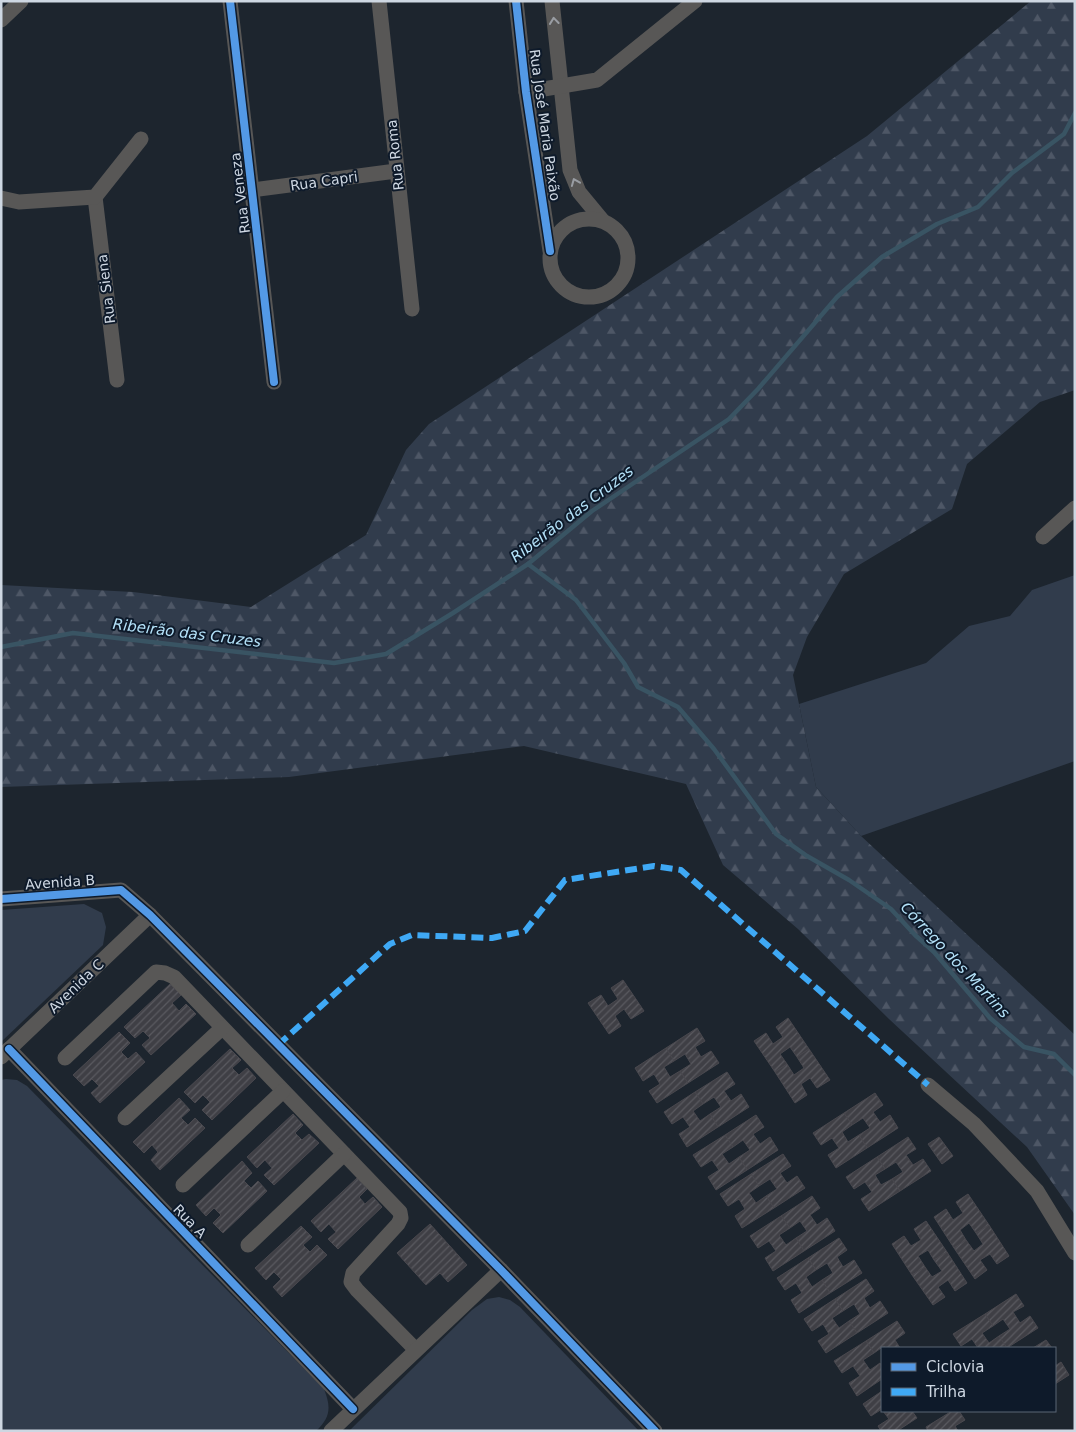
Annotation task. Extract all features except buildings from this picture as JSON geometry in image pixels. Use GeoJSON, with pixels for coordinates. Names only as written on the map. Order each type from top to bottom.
{"type":"FeatureCollection","features":[{"type":"Feature","properties":{"kind":"street"},"geometry":{"type":"LineString","coordinates":[[1,20],[21,1]]}},
{"type":"Feature","properties":{"kind":"street","name":"Rua Veneza"},"geometry":{"type":"LineString","coordinates":[[230,1],[274,382]]}},
{"type":"Feature","properties":{"kind":"street","name":"Rua Roma"},"geometry":{"type":"LineString","coordinates":[[379,1],[412,309]]}},
{"type":"Feature","properties":{"kind":"street","name":"Rua José Maria Paixão"},"geometry":{"type":"LineString","coordinates":[[516,1],[526,92],[550,251]]}},
{"type":"Feature","properties":{"kind":"street","name":"Rua José Maria Paixão"},"geometry":{"type":"LineString","coordinates":[[552,1],[570,170],[579,192],[603,221]]}},
{"type":"Feature","properties":{"kind":"street"},"geometry":{"type":"LineString","coordinates":[[526,92],[597,80],[695,1]]}},
{"type":"Feature","properties":{"kind":"street"},"geometry":{"type":"LineString","coordinates":[[1,198],[19,202],[95,197],[141,139]]}},
{"type":"Feature","properties":{"kind":"street","name":"Rua Capri"},"geometry":{"type":"LineString","coordinates":[[252,190],[396,171]]}},
{"type":"Feature","properties":{"kind":"street","name":"Rua Siena"},"geometry":{"type":"LineString","coordinates":[[95,197],[117,380]]}},
{"type":"Feature","properties":{"kind":"street"},"geometry":{"type":"LineString","coordinates":[[586,219],[603,221],[616,229],[625,240],[629,255],[627,270],[620,283],[609,293],[595,298],[580,297],[566,291],[556,280],[550,266],[550,251],[556,235],[569,224],[586,219]]}},
{"type":"Feature","properties":{"kind":"street"},"geometry":{"type":"LineString","coordinates":[[1043,537],[1075,508]]}},
{"type":"Feature","properties":{"kind":"street","name":"Avenida B"},"geometry":{"type":"LineString","coordinates":[[1,899],[121,890],[150,915]]}},
{"type":"Feature","properties":{"kind":"street"},"geometry":{"type":"LineString","coordinates":[[150,915],[501,1270],[655,1431]]}},
{"type":"Feature","properties":{"kind":"street","name":"Avenida C"},"geometry":{"type":"LineString","coordinates":[[5,1053],[150,915]]}},
{"type":"Feature","properties":{"kind":"street"},"geometry":{"type":"LineString","coordinates":[[65,1058],[156,972],[174,977],[400,1212],[401,1218],[398,1224],[353,1273],[351,1282],[415,1349]]}},
{"type":"Feature","properties":{"kind":"street"},"geometry":{"type":"LineString","coordinates":[[125,1118],[222,1028]]}},
{"type":"Feature","properties":{"kind":"street","name":"Rua A"},"geometry":{"type":"LineString","coordinates":[[5,1053],[353,1409]]}},
{"type":"Feature","properties":{"kind":"street"},"geometry":{"type":"LineString","coordinates":[[928,1084],[974,1124],[1037,1192],[1075,1253]]}},
{"type":"Feature","properties":{"kind":"street"},"geometry":{"type":"LineString","coordinates":[[183,1185],[283,1091]]}},
{"type":"Feature","properties":{"kind":"street"},"geometry":{"type":"LineString","coordinates":[[248,1245],[344,1154]]}},
{"type":"Feature","properties":{"kind":"street"},"geometry":{"type":"LineString","coordinates":[[331,1431],[415,1349],[501,1270]]}},
{"type":"Feature","properties":{"kind":"green space"},"geometry":{"type":"Polygon","coordinates":[[[1031,1],[1075,1],[1075,390],[1040,402],[967,464],[952,509],[844,574],[807,637],[793,675],[816,787],[861,836],[1075,1035],[1075,1215],[1027,1147],[889,1019],[798,929],[723,865],[686,784],[524,746],[289,777],[1,787],[1,585],[133,592],[251,607],[366,535],[406,450],[429,424],[867,136],[1031,1]]]}},
{"type":"Feature","properties":{"kind":"green space"},"geometry":{"type":"Polygon","coordinates":[[[1075,575],[1075,761],[861,836],[816,787],[799,704],[926,663],[969,626],[1010,616],[1032,590],[1075,575]]]}},
{"type":"Feature","properties":{"kind":"green space"},"geometry":{"type":"Polygon","coordinates":[[[84,904],[102,913],[106,927],[103,945],[1,1042],[1,910],[84,904]]]}},
{"type":"Feature","properties":{"kind":"green space"},"geometry":{"type":"Polygon","coordinates":[[[1,1080],[17,1080],[27,1086],[324,1389],[328,1401],[328,1411],[325,1421],[316,1431],[1,1431],[1,1080]]]}},
{"type":"Feature","properties":{"kind":"green space"},"geometry":{"type":"Polygon","coordinates":[[[499,1297],[510,1300],[520,1307],[639,1431],[349,1431],[472,1310],[487,1299],[499,1297]]]}},
{"type":"Feature","properties":{"kind":"waterway","name":"Ribeirão das Cruzes"},"geometry":{"type":"LineString","coordinates":[[1,647],[73,633],[334,663],[386,654],[528,564],[592,511],[729,419],[758,389],[837,297],[882,257],[937,224],[978,207],[1012,173],[1064,134],[1075,113]]}},
{"type":"Feature","properties":{"kind":"waterway","name":"Córrego dos Martins"},"geometry":{"type":"LineString","coordinates":[[528,564],[576,600],[624,663],[638,687],[678,707],[714,749],[776,834],[891,909],[934,952],[990,1018],[1024,1047],[1054,1054],[1075,1075]]}},
{"type":"Feature","properties":{"kind":"marked path"},"geometry":{"type":"LineString","coordinates":[[278,1045],[390,944],[412,935],[492,938],[525,931],[565,880],[654,866],[681,870],[928,1085]]}},
{"type":"Feature","properties":{"kind":"cycle path"},"geometry":{"type":"LineString","coordinates":[[230,1],[274,382]]}},
{"type":"Feature","properties":{"kind":"cycle path"},"geometry":{"type":"LineString","coordinates":[[516,1],[526,92],[550,251]]}},
{"type":"Feature","properties":{"kind":"cycle path"},"geometry":{"type":"LineString","coordinates":[[1,899],[121,890],[150,915],[501,1270],[655,1431]]}},
{"type":"Feature","properties":{"kind":"cycle path"},"geometry":{"type":"LineString","coordinates":[[9,1049],[353,1409]]}}]}
